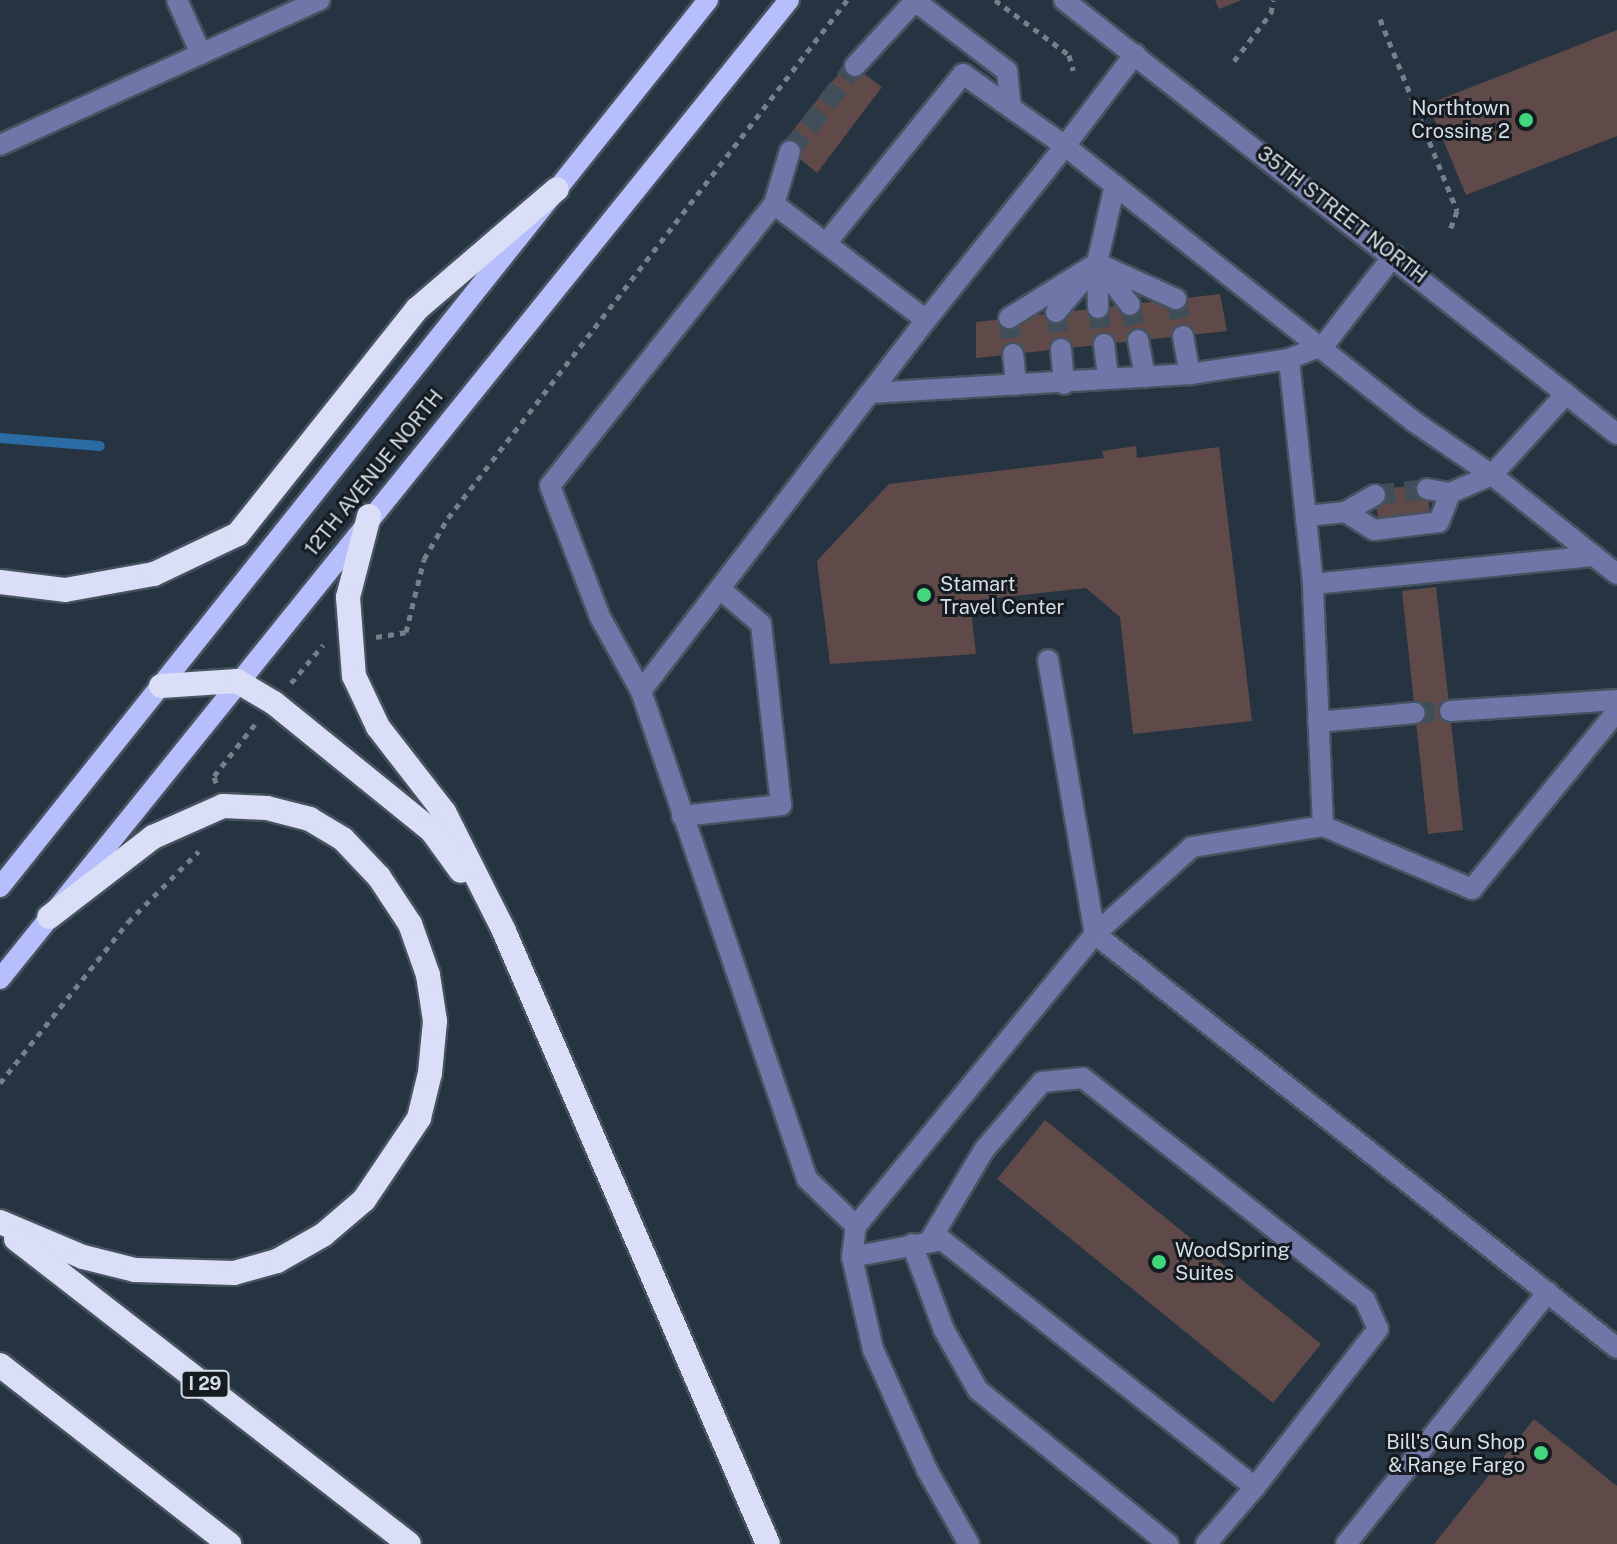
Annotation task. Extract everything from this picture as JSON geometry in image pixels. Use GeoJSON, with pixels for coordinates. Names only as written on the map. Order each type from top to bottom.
{"type":"FeatureCollection","features":[{"type":"Feature","properties":{"kind":"highway"},"geometry":{"type":"LineString","coordinates":[[0,582],[65,590],[154,574],[238,534],[417,309],[557,189]]}},
{"type":"Feature","properties":{"kind":"highway"},"geometry":{"type":"LineString","coordinates":[[369,516],[348,597],[348,641],[354,676],[378,727],[444,812],[504,931],[768,1544]]}},
{"type":"Feature","properties":{"kind":"highway"},"geometry":{"type":"LineString","coordinates":[[161,686],[237,681],[274,703],[432,831],[504,931]]}},
{"type":"Feature","properties":{"kind":"highway"},"geometry":{"type":"LineString","coordinates":[[0,1224],[83,1257],[135,1270],[234,1273],[277,1261],[323,1235],[364,1200],[419,1118],[435,1021],[428,975],[410,924],[379,877],[343,839],[310,819],[267,808],[223,806],[153,837],[49,917]]}},
{"type":"Feature","properties":{"kind":"highway","name":"I 29"},"geometry":{"type":"LineString","coordinates":[[0,1224],[409,1544]]}},
{"type":"Feature","properties":{"kind":"highway"},"geometry":{"type":"LineString","coordinates":[[0,1365],[229,1544]]}},
{"type":"Feature","properties":{"kind":"main road","name":"12TH AVENUE NORTH"},"geometry":{"type":"LineString","coordinates":[[0,887],[708,0]]}},
{"type":"Feature","properties":{"kind":"main road","name":"12TH AVENUE NORTH"},"geometry":{"type":"LineString","coordinates":[[0,979],[369,516],[789,0]]}},
{"type":"Feature","properties":{"kind":"street"},"geometry":{"type":"LineString","coordinates":[[177,0],[201,54]]}},
{"type":"Feature","properties":{"kind":"street"},"geometry":{"type":"LineString","coordinates":[[0,145],[320,0]]}},
{"type":"Feature","properties":{"kind":"street","name":"35TH STREET NORTH"},"geometry":{"type":"LineString","coordinates":[[1064,0],[1394,255],[1617,434]]}},
{"type":"Feature","properties":{"kind":"street"},"geometry":{"type":"LineString","coordinates":[[855,66],[915,1],[1007,71],[1011,108]]}},
{"type":"Feature","properties":{"kind":"street"},"geometry":{"type":"LineString","coordinates":[[641,691],[1135,54]]}},
{"type":"Feature","properties":{"kind":"street"},"geometry":{"type":"LineString","coordinates":[[827,242],[963,74],[1065,146],[1324,345],[1416,423],[1492,475],[1617,574]]}},
{"type":"Feature","properties":{"kind":"street"},"geometry":{"type":"LineString","coordinates":[[790,151],[774,204],[550,486],[600,617],[641,691],[807,1179],[856,1226]]}},
{"type":"Feature","properties":{"kind":"street"},"geometry":{"type":"LineString","coordinates":[[1098,308],[1097,263],[1115,185]]}},
{"type":"Feature","properties":{"kind":"street"},"geometry":{"type":"LineString","coordinates":[[774,204],[926,320]]}},
{"type":"Feature","properties":{"kind":"street"},"geometry":{"type":"LineString","coordinates":[[870,393],[1064,384],[1190,374],[1289,359],[1324,345],[1394,255]]}},
{"type":"Feature","properties":{"kind":"street"},"geometry":{"type":"LineString","coordinates":[[1097,263],[1176,299]]}},
{"type":"Feature","properties":{"kind":"street"},"geometry":{"type":"LineString","coordinates":[[1097,263],[1130,305]]}},
{"type":"Feature","properties":{"kind":"street"},"geometry":{"type":"LineString","coordinates":[[1056,312],[1097,263]]}},
{"type":"Feature","properties":{"kind":"street"},"geometry":{"type":"LineString","coordinates":[[1009,318],[1097,263]]}},
{"type":"Feature","properties":{"kind":"street"},"geometry":{"type":"LineString","coordinates":[[1183,336],[1190,374]]}},
{"type":"Feature","properties":{"kind":"street"},"geometry":{"type":"LineString","coordinates":[[1138,340],[1145,377]]}},
{"type":"Feature","properties":{"kind":"street"},"geometry":{"type":"LineString","coordinates":[[1104,344],[1108,379]]}},
{"type":"Feature","properties":{"kind":"street"},"geometry":{"type":"LineString","coordinates":[[1061,349],[1064,384]]}},
{"type":"Feature","properties":{"kind":"street"},"geometry":{"type":"LineString","coordinates":[[1013,354],[1016,385]]}},
{"type":"Feature","properties":{"kind":"street"},"geometry":{"type":"LineString","coordinates":[[1289,359],[1313,584],[1323,826]]}},
{"type":"Feature","properties":{"kind":"street"},"geometry":{"type":"LineString","coordinates":[[1427,489],[1450,493],[1492,475],[1566,394]]}},
{"type":"Feature","properties":{"kind":"street"},"geometry":{"type":"LineString","coordinates":[[1346,512],[1374,530],[1439,522],[1450,493]]}},
{"type":"Feature","properties":{"kind":"street"},"geometry":{"type":"LineString","coordinates":[[1306,516],[1346,512],[1375,495]]}},
{"type":"Feature","properties":{"kind":"street"},"geometry":{"type":"LineString","coordinates":[[1313,584],[1595,556]]}},
{"type":"Feature","properties":{"kind":"street"},"geometry":{"type":"LineString","coordinates":[[682,816],[781,805],[761,624],[720,589]]}},
{"type":"Feature","properties":{"kind":"street"},"geometry":{"type":"LineString","coordinates":[[1048,660],[1095,934],[1617,1348]]}},
{"type":"Feature","properties":{"kind":"street"},"geometry":{"type":"LineString","coordinates":[[1450,711],[1617,700]]}},
{"type":"Feature","properties":{"kind":"street"},"geometry":{"type":"LineString","coordinates":[[969,1544],[927,1470],[873,1349],[852,1257],[856,1226],[1095,934],[1192,847],[1323,826],[1472,889],[1617,711]]}},
{"type":"Feature","properties":{"kind":"street"},"geometry":{"type":"LineString","coordinates":[[1318,722],[1415,713]]}},
{"type":"Feature","properties":{"kind":"street"},"geometry":{"type":"LineString","coordinates":[[1168,1544],[978,1390],[944,1330],[920,1243],[984,1150],[1042,1082],[1083,1078],[1365,1300],[1378,1329],[1255,1487],[1206,1544]]}},
{"type":"Feature","properties":{"kind":"street"},"geometry":{"type":"LineString","coordinates":[[852,1257],[942,1240],[1255,1487]]}},
{"type":"Feature","properties":{"kind":"street"},"geometry":{"type":"LineString","coordinates":[[1346,1544],[1548,1292]]}},
{"type":"Feature","properties":{"kind":"path"},"geometry":{"type":"LineString","coordinates":[[223,806],[214,776],[323,644],[406,632],[424,559],[448,518],[847,0]]}},
{"type":"Feature","properties":{"kind":"path"},"geometry":{"type":"LineString","coordinates":[[995,0],[1069,55],[1073,70]]}},
{"type":"Feature","properties":{"kind":"path"},"geometry":{"type":"LineString","coordinates":[[1234,61],[1271,13],[1273,0]]}},
{"type":"Feature","properties":{"kind":"path"},"geometry":{"type":"LineString","coordinates":[[1380,19],[1457,211],[1449,233]]}},
{"type":"Feature","properties":{"kind":"path"},"geometry":{"type":"LineString","coordinates":[[0,1083],[128,922],[197,852],[209,846]]}},
{"type":"Feature","properties":{"kind":"building"},"geometry":{"type":"Polygon","coordinates":[[[1215,0],[1242,0],[1219,9],[1215,0]]]}},
{"type":"Feature","properties":{"kind":"building","name":"Northtown Crossing 2"},"geometry":{"type":"Polygon","coordinates":[[[1617,30],[1617,136],[1466,195],[1428,104],[1617,30]]]}},
{"type":"Feature","properties":{"kind":"building"},"geometry":{"type":"Polygon","coordinates":[[[848,62],[882,87],[817,173],[782,144],[848,62]]]}},
{"type":"Feature","properties":{"kind":"building"},"geometry":{"type":"Polygon","coordinates":[[[1220,294],[1227,331],[976,358],[976,322],[1220,294]]]}},
{"type":"Feature","properties":{"kind":"building","name":"Stamart Travel Center"},"geometry":{"type":"Polygon","coordinates":[[[1136,446],[1137,458],[1219,447],[1252,721],[1133,734],[1120,617],[1086,588],[970,601],[976,654],[830,664],[817,561],[889,484],[1104,458],[1102,451],[1136,446]]]}},
{"type":"Feature","properties":{"kind":"building"},"geometry":{"type":"Polygon","coordinates":[[[1426,484],[1431,518],[1379,525],[1374,490],[1426,484]]]}},
{"type":"Feature","properties":{"kind":"building"},"geometry":{"type":"Polygon","coordinates":[[[1436,587],[1463,830],[1428,834],[1402,591],[1436,587]]]}},
{"type":"Feature","properties":{"kind":"building","name":"WoodSpring Suites"},"geometry":{"type":"Polygon","coordinates":[[[1045,1120],[1321,1344],[1273,1403],[997,1179],[1045,1120]]]}},
{"type":"Feature","properties":{"kind":"building","name":"Bill's Gun Shop & Range Fargo"},"geometry":{"type":"Polygon","coordinates":[[[1534,1419],[1617,1486],[1617,1544],[1434,1544],[1534,1419]]]}},
{"type":"Feature","properties":{"kind":"waterway"},"geometry":{"type":"LineString","coordinates":[[0,438],[100,446]]}},
{"type":"Feature","properties":{"kind":"tunnel"},"geometry":{"type":"LineString","coordinates":[[790,151],[855,66]]}},
{"type":"Feature","properties":{"kind":"tunnel"},"geometry":{"type":"LineString","coordinates":[[1176,299],[1183,336]]}},
{"type":"Feature","properties":{"kind":"tunnel"},"geometry":{"type":"LineString","coordinates":[[1130,305],[1138,340]]}},
{"type":"Feature","properties":{"kind":"tunnel"},"geometry":{"type":"LineString","coordinates":[[1098,308],[1104,344]]}},
{"type":"Feature","properties":{"kind":"tunnel"},"geometry":{"type":"LineString","coordinates":[[1056,312],[1061,349]]}},
{"type":"Feature","properties":{"kind":"tunnel"},"geometry":{"type":"LineString","coordinates":[[1009,318],[1013,354]]}},
{"type":"Feature","properties":{"kind":"tunnel"},"geometry":{"type":"LineString","coordinates":[[1375,495],[1427,489]]}},
{"type":"Feature","properties":{"kind":"tunnel"},"geometry":{"type":"LineString","coordinates":[[1415,713],[1450,711]]}},
{"type":"Feature","properties":{"kind":"place","name":"Northtown Crossing 2"},"geometry":{"type":"Point","coordinates":[1526,120]}},
{"type":"Feature","properties":{"kind":"place","name":"Stamart Travel Center"},"geometry":{"type":"Point","coordinates":[924,595]}},
{"type":"Feature","properties":{"kind":"place","name":"WoodSpring Suites"},"geometry":{"type":"Point","coordinates":[1159,1262]}},
{"type":"Feature","properties":{"kind":"place","name":"Bill's Gun Shop & Range Fargo"},"geometry":{"type":"Point","coordinates":[1541,1453]}}]}
